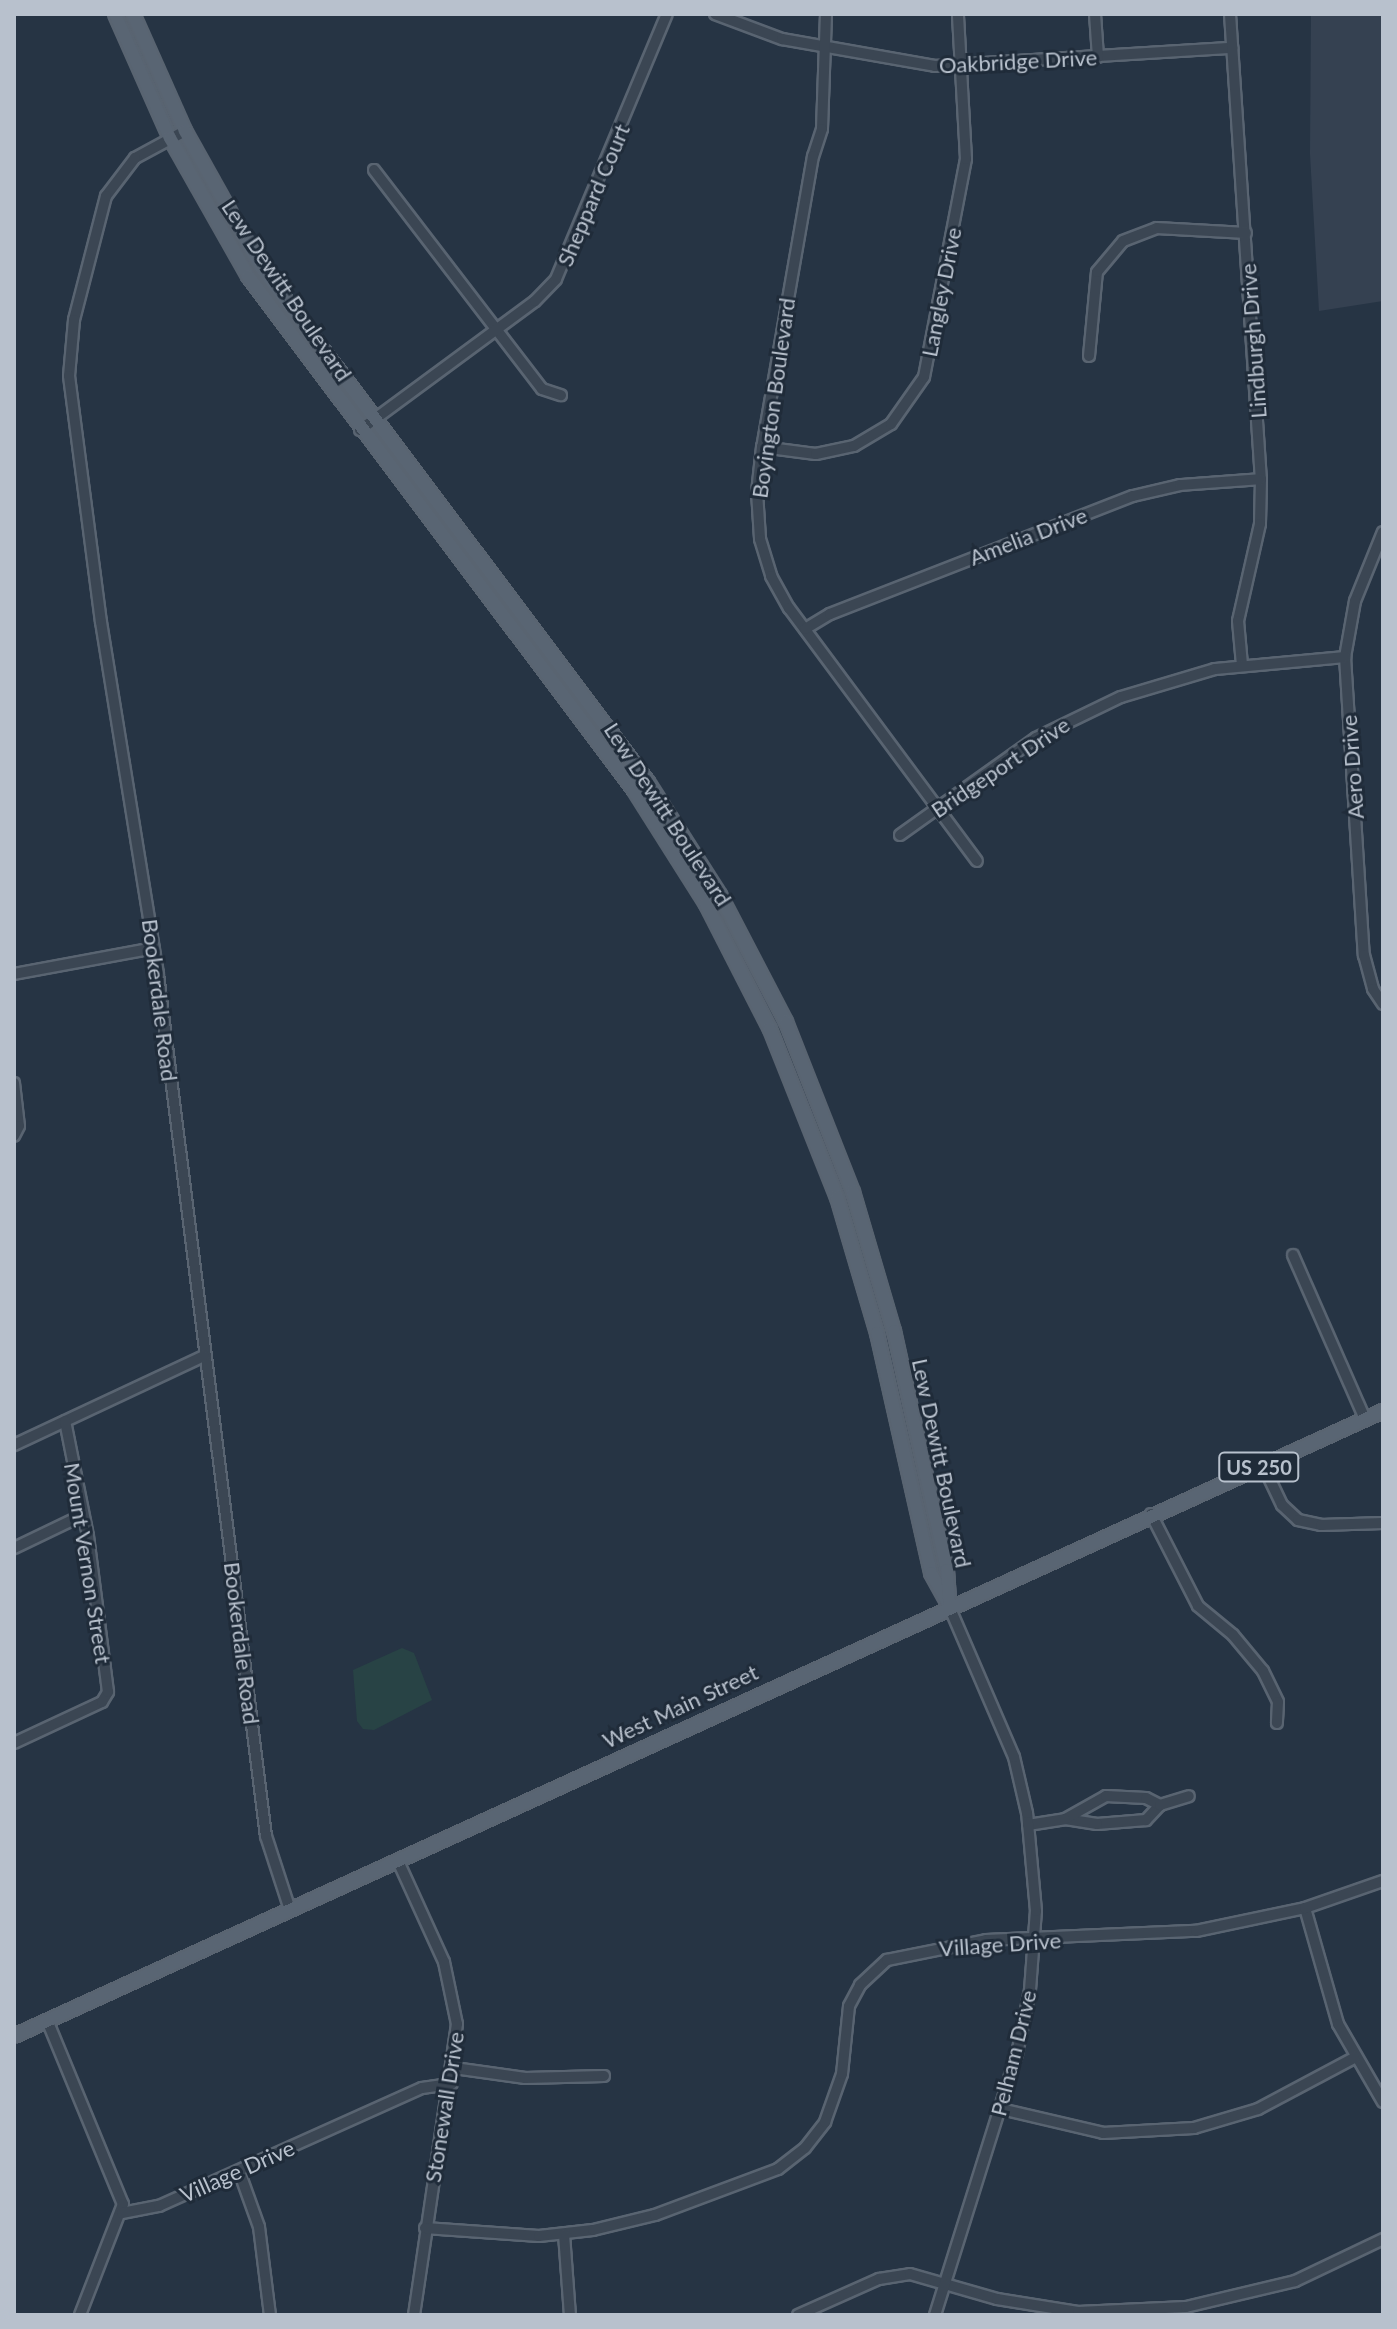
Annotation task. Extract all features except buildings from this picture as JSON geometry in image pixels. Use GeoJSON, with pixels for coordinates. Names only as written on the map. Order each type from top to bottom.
{"type":"FeatureCollection","features":[{"type":"Feature","properties":{"kind":"main road","name":"Lew Dewitt Boulevard"},"geometry":{"type":"LineString","coordinates":[[115,14],[170,138],[248,276],[360,430],[634,790],[706,904],[801,1099],[837,1197],[877,1333],[931,1573],[949,1606]]}},
{"type":"Feature","properties":{"kind":"main road","name":"Lew Dewitt Boulevard"},"geometry":{"type":"LineString","coordinates":[[133,14],[185,131],[261,267],[648,782],[720,895],[786,1022],[853,1192],[894,1331],[947,1570],[949,1606]]}},
{"type":"Feature","properties":{"kind":"main road","name":"US 250"},"geometry":{"type":"LineString","coordinates":[[1365,1419],[1383,1411]]}},
{"type":"Feature","properties":{"kind":"main road","name":"West Main Street"},"geometry":{"type":"LineString","coordinates":[[14,2036],[949,1606],[1365,1419]]}},
{"type":"Feature","properties":{"kind":"street","name":"Sheppard Court"},"geometry":{"type":"LineString","coordinates":[[360,430],[543,293],[568,258],[667,14]]}},
{"type":"Feature","properties":{"kind":"street","name":"Oakbridge Drive"},"geometry":{"type":"LineString","coordinates":[[715,14],[782,39],[901,62],[961,66],[1232,48]]}},
{"type":"Feature","properties":{"kind":"street","name":"Boyington Boulevard"},"geometry":{"type":"LineString","coordinates":[[826,14],[822,129],[813,156],[762,447],[757,492],[760,539],[771,576],[805,629],[977,861]]}},
{"type":"Feature","properties":{"kind":"street","name":"Langley Drive"},"geometry":{"type":"LineString","coordinates":[[762,447],[816,454],[854,446],[891,424],[917,391],[928,365],[966,159],[958,14]]}},
{"type":"Feature","properties":{"kind":"street"},"geometry":{"type":"LineString","coordinates":[[1095,14],[1098,57]]}},
{"type":"Feature","properties":{"kind":"street","name":"Lindburgh Drive"},"geometry":{"type":"LineString","coordinates":[[1230,14],[1261,479],[1260,524],[1238,621],[1242,665]]}},
{"type":"Feature","properties":{"kind":"street","name":"Bookerdale Road"},"geometry":{"type":"LineString","coordinates":[[185,131],[135,158],[106,196],[86,266],[69,361],[101,622],[154,948],[266,1836],[290,1910]]}},
{"type":"Feature","properties":{"kind":"street"},"geometry":{"type":"LineString","coordinates":[[374,170],[542,389],[561,395]]}},
{"type":"Feature","properties":{"kind":"street"},"geometry":{"type":"LineString","coordinates":[[1089,356],[1097,272],[1123,241],[1157,228],[1246,233]]}},
{"type":"Feature","properties":{"kind":"street","name":"Amelia Drive"},"geometry":{"type":"LineString","coordinates":[[805,629],[830,614],[1133,496],[1180,485],[1261,479]]}},
{"type":"Feature","properties":{"kind":"street","name":"Aero Drive"},"geometry":{"type":"LineString","coordinates":[[1383,532],[1355,601],[1345,657],[1364,955],[1373,989],[1383,1004]]}},
{"type":"Feature","properties":{"kind":"street"},"geometry":{"type":"LineString","coordinates":[[1242,665],[1345,657]]}},
{"type":"Feature","properties":{"kind":"street","name":"Bridgeport Drive"},"geometry":{"type":"LineString","coordinates":[[900,835],[1065,722],[1155,684],[1242,665]]}},
{"type":"Feature","properties":{"kind":"street"},"geometry":{"type":"LineString","coordinates":[[634,790],[648,782]]}},
{"type":"Feature","properties":{"kind":"street"},"geometry":{"type":"LineString","coordinates":[[14,974],[154,948]]}},
{"type":"Feature","properties":{"kind":"street"},"geometry":{"type":"LineString","coordinates":[[14,1083],[19,1126],[14,1136]]}},
{"type":"Feature","properties":{"kind":"street"},"geometry":{"type":"LineString","coordinates":[[1293,1255],[1365,1419]]}},
{"type":"Feature","properties":{"kind":"street"},"geometry":{"type":"LineString","coordinates":[[14,1445],[204,1356]]}},
{"type":"Feature","properties":{"kind":"street","name":"Mount Vernon Street"},"geometry":{"type":"LineString","coordinates":[[14,1743],[102,1702],[108,1692],[83,1515],[65,1421]]}},
{"type":"Feature","properties":{"kind":"street"},"geometry":{"type":"LineString","coordinates":[[1263,1465],[1282,1505],[1298,1520],[1321,1525],[1383,1523]]}},
{"type":"Feature","properties":{"kind":"street"},"geometry":{"type":"LineString","coordinates":[[1151,1514],[1198,1606],[1233,1635],[1263,1671],[1278,1702],[1277,1723]]}},
{"type":"Feature","properties":{"kind":"street"},"geometry":{"type":"LineString","coordinates":[[14,1548],[83,1515]]}},
{"type":"Feature","properties":{"kind":"street","name":"Pelham Drive"},"geometry":{"type":"LineString","coordinates":[[935,2315],[1001,2109],[1025,2022],[1035,1938],[1028,1825],[1001,1719],[949,1606]]}},
{"type":"Feature","properties":{"kind":"street"},"geometry":{"type":"LineString","coordinates":[[1065,1819],[1106,1796],[1146,1798],[1160,1805]]}},
{"type":"Feature","properties":{"kind":"street"},"geometry":{"type":"LineString","coordinates":[[1028,1825],[1065,1819],[1097,1824],[1146,1820],[1160,1805],[1189,1796]]}},
{"type":"Feature","properties":{"kind":"street","name":"Stonewall Drive"},"geometry":{"type":"LineString","coordinates":[[398,1861],[452,1985],[457,2024],[452,2084],[425,2228],[414,2315]]}},
{"type":"Feature","properties":{"kind":"street","name":"Village Drive"},"geometry":{"type":"LineString","coordinates":[[425,2228],[564,2234],[655,2215],[766,2175],[792,2159],[815,2138],[834,2105],[842,2074],[845,2021],[854,1995],[887,1960],[940,1947],[1035,1938],[1172,1934],[1305,1908],[1383,1881]]}},
{"type":"Feature","properties":{"kind":"street"},"geometry":{"type":"LineString","coordinates":[[1305,1908],[1333,2010],[1354,2058],[1383,2102]]}},
{"type":"Feature","properties":{"kind":"street"},"geometry":{"type":"LineString","coordinates":[[47,2020],[120,2191],[122,2213],[80,2315]]}},
{"type":"Feature","properties":{"kind":"street"},"geometry":{"type":"LineString","coordinates":[[1001,2109],[1085,2131],[1182,2130],[1258,2109],[1354,2058]]}},
{"type":"Feature","properties":{"kind":"street"},"geometry":{"type":"LineString","coordinates":[[454,2068],[525,2078],[604,2076]]}},
{"type":"Feature","properties":{"kind":"street","name":"Village Drive"},"geometry":{"type":"LineString","coordinates":[[122,2213],[159,2206],[422,2088],[452,2084]]}},
{"type":"Feature","properties":{"kind":"street"},"geometry":{"type":"LineString","coordinates":[[239,2171],[259,2227],[270,2315]]}},
{"type":"Feature","properties":{"kind":"street"},"geometry":{"type":"LineString","coordinates":[[564,2234],[570,2315]]}},
{"type":"Feature","properties":{"kind":"street"},"geometry":{"type":"LineString","coordinates":[[798,2315],[884,2277],[910,2274],[1038,2307],[1148,2312],[1221,2302],[1295,2281],[1383,2239]]}},
{"type":"Feature","properties":{"kind":"shaded area"},"geometry":{"type":"Polygon","coordinates":[[[1311,14],[1383,14],[1383,301],[1319,311],[1310,154],[1311,14]]]}},
{"type":"Feature","properties":{"kind":"green space"},"geometry":{"type":"Polygon","coordinates":[[[402,1648],[414,1653],[432,1700],[374,1730],[363,1729],[357,1721],[353,1670],[402,1648]]]}}]}
